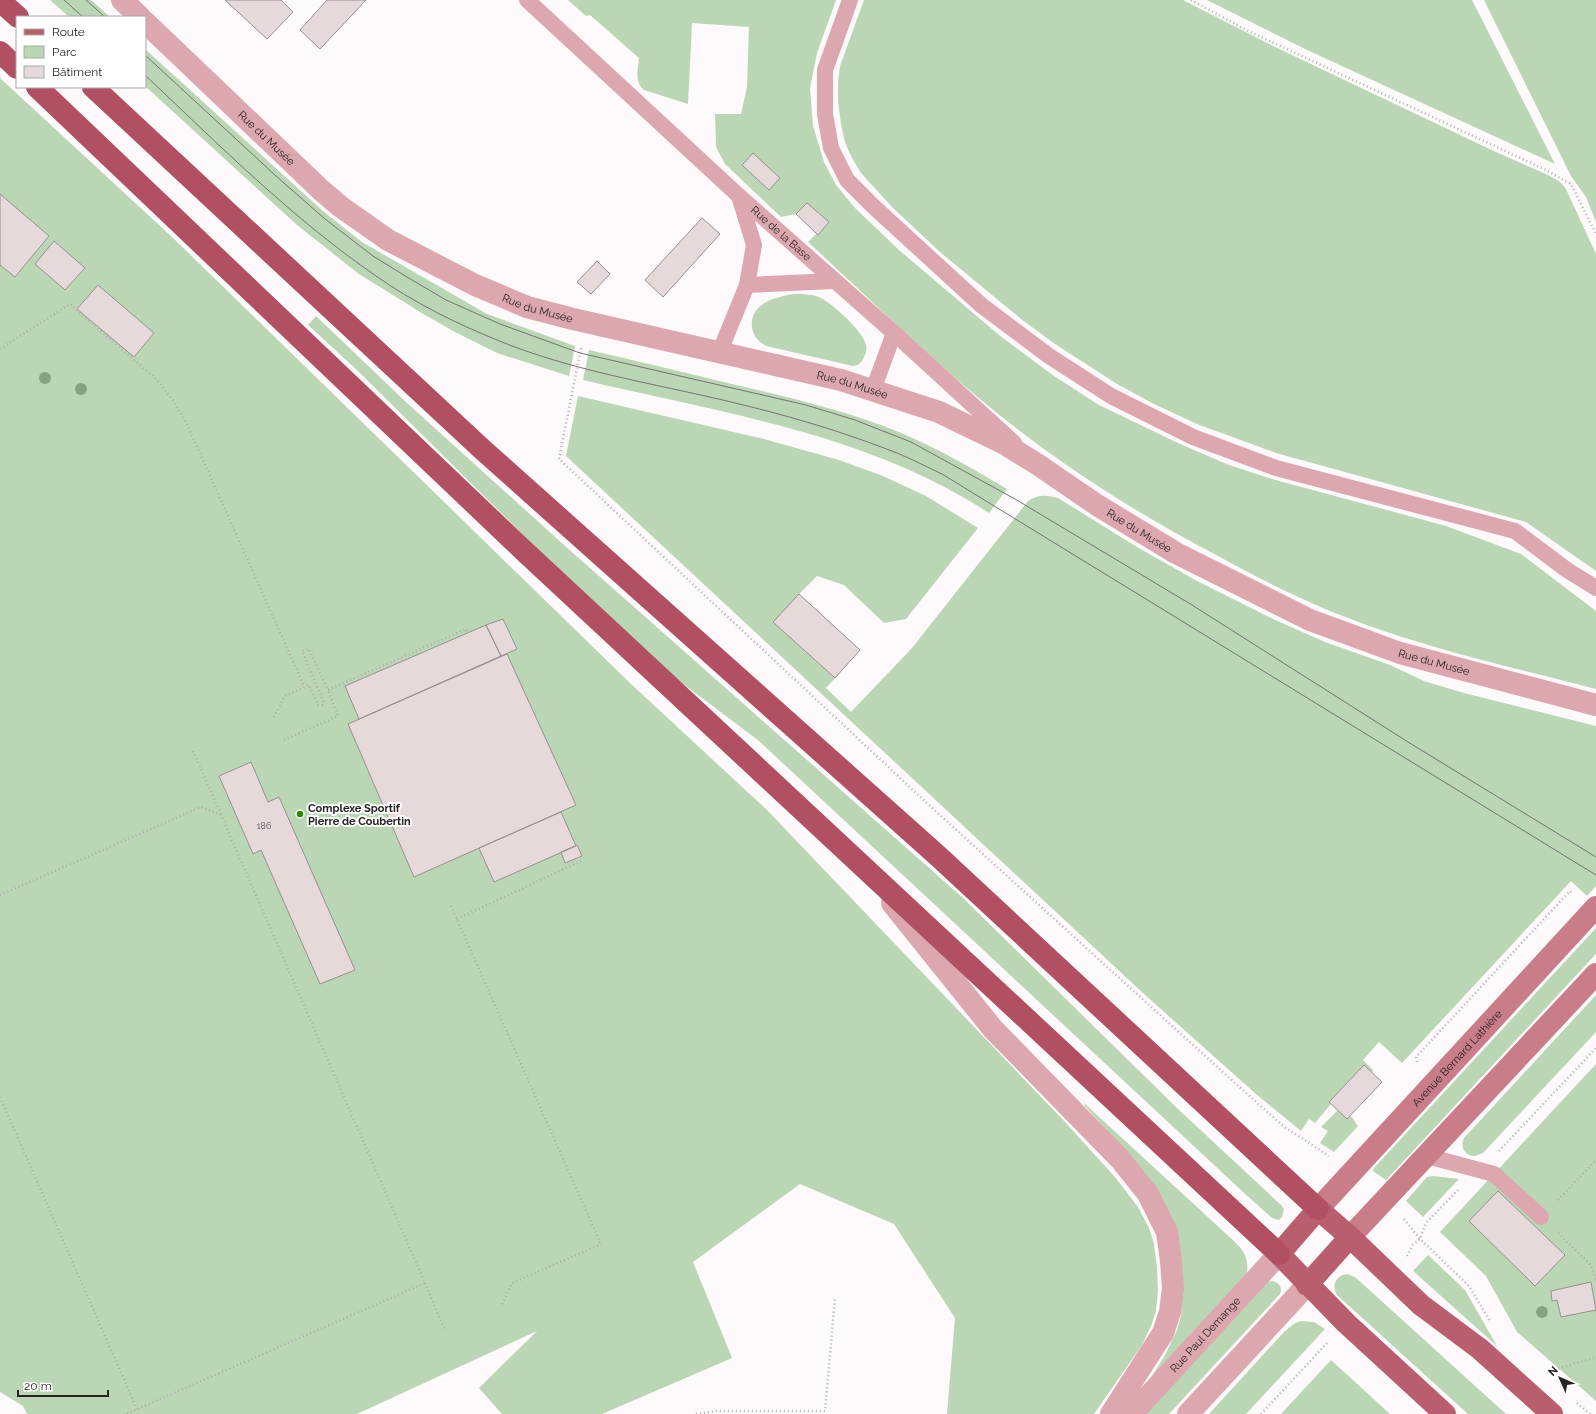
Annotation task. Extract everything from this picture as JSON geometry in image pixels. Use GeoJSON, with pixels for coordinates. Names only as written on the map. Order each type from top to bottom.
{"type":"FeatureCollection","features":[{"type":"Feature","properties":{"kind":"highway"},"geometry":{"type":"LineString","coordinates":[[0,0],[17,16]]}},
{"type":"Feature","properties":{"kind":"highway"},"geometry":{"type":"LineString","coordinates":[[0,52],[16,67]]}},
{"type":"Feature","properties":{"kind":"highway"},"geometry":{"type":"LineString","coordinates":[[38,88],[522,549],[867,872],[1015,1007],[1279,1254]]}},
{"type":"Feature","properties":{"kind":"highway"},"geometry":{"type":"LineString","coordinates":[[94,88],[478,445],[938,856],[1318,1209]]}},
{"type":"Feature","properties":{"kind":"main road","name":"Avenue Bernard Lathière"},"geometry":{"type":"LineString","coordinates":[[1318,1209],[1596,907]]}},
{"type":"Feature","properties":{"kind":"main road"},"geometry":{"type":"LineString","coordinates":[[1307,1285],[1596,974]]}},
{"type":"Feature","properties":{"kind":"main road"},"geometry":{"type":"LineString","coordinates":[[1445,1414],[1346,1323],[1307,1285],[1279,1254],[1318,1209],[1350,1237],[1421,1305],[1480,1349],[1552,1414]]}},
{"type":"Feature","properties":{"kind":"street"},"geometry":{"type":"LineString","coordinates":[[122,0],[139,16]]}},
{"type":"Feature","properties":{"kind":"street","name":"Rue du Musée"},"geometry":{"type":"LineString","coordinates":[[146,23],[321,190],[341,206],[388,240],[475,285],[527,307],[573,319],[720,351],[841,380],[939,412],[1002,443],[1037,464],[1097,505],[1176,553],[1310,620],[1400,653],[1596,705]]}},
{"type":"Feature","properties":{"kind":"street"},"geometry":{"type":"LineString","coordinates":[[867,872],[993,1029],[1120,1159],[1148,1194],[1167,1232],[1173,1288],[1170,1312],[1163,1333],[1111,1414]]}},
{"type":"Feature","properties":{"kind":"street","name":"Rue Paul Demange"},"geometry":{"type":"LineString","coordinates":[[1132,1414],[1279,1254]]}},
{"type":"Feature","properties":{"kind":"street"},"geometry":{"type":"LineString","coordinates":[[1188,1414],[1307,1285]]}},
{"type":"Feature","properties":{"kind":"lane","name":"Rue de la Base"},"geometry":{"type":"LineString","coordinates":[[528,0],[739,196],[894,333],[1037,464]]}},
{"type":"Feature","properties":{"kind":"lane"},"geometry":{"type":"LineString","coordinates":[[850,0],[825,70],[825,114],[831,148],[848,180],[874,207],[981,305],[1049,356],[1105,392],[1193,437],[1276,468],[1515,532],[1567,570],[1596,588]]}},
{"type":"Feature","properties":{"kind":"lane"},"geometry":{"type":"LineString","coordinates":[[720,351],[747,285],[754,246],[739,196]]}},
{"type":"Feature","properties":{"kind":"lane"},"geometry":{"type":"LineString","coordinates":[[747,285],[834,280]]}},
{"type":"Feature","properties":{"kind":"lane"},"geometry":{"type":"LineString","coordinates":[[873,390],[894,333]]}},
{"type":"Feature","properties":{"kind":"lane"},"geometry":{"type":"LineString","coordinates":[[1427,1156],[1494,1174],[1542,1217]]}},
{"type":"Feature","properties":{"kind":"path"},"geometry":{"type":"LineString","coordinates":[[1192,0],[1248,31],[1551,173],[1571,184],[1596,234]]}},
{"type":"Feature","properties":{"kind":"path"},"geometry":{"type":"LineString","coordinates":[[0,349],[70,304],[156,379],[172,399],[186,422],[304,686]]}},
{"type":"Feature","properties":{"kind":"path"},"geometry":{"type":"LineString","coordinates":[[573,319],[567,340],[574,342],[574,339],[583,342],[559,459],[918,795],[1225,1074],[1284,1126],[1335,1160]]}},
{"type":"Feature","properties":{"kind":"path"},"geometry":{"type":"LineString","coordinates":[[328,690],[466,629],[468,633]]}},
{"type":"Feature","properties":{"kind":"path"},"geometry":{"type":"LineString","coordinates":[[274,717],[285,696],[304,686],[309,685],[317,703],[322,705],[324,703],[302,651],[309,649],[338,716],[284,740]]}},
{"type":"Feature","properties":{"kind":"path"},"geometry":{"type":"LineString","coordinates":[[193,751],[445,1331]]}},
{"type":"Feature","properties":{"kind":"path"},"geometry":{"type":"LineString","coordinates":[[0,895],[201,807],[221,815]]}},
{"type":"Feature","properties":{"kind":"path"},"geometry":{"type":"LineString","coordinates":[[458,919],[581,861]]}},
{"type":"Feature","properties":{"kind":"path"},"geometry":{"type":"LineString","coordinates":[[451,906],[600,1242],[599,1245],[512,1283],[502,1305]]}},
{"type":"Feature","properties":{"kind":"path"},"geometry":{"type":"LineString","coordinates":[[0,1097],[137,1409]]}},
{"type":"Feature","properties":{"kind":"path"},"geometry":{"type":"LineString","coordinates":[[1596,1160],[1542,1217],[1591,1265],[1596,1280]]}},
{"type":"Feature","properties":{"kind":"path"},"geometry":{"type":"LineString","coordinates":[[1402,1217],[1420,1239],[1469,1286],[1494,1327]]}},
{"type":"Feature","properties":{"kind":"path"},"geometry":{"type":"LineString","coordinates":[[126,1414],[425,1283]]}},
{"type":"Feature","properties":{"kind":"path"},"geometry":{"type":"LineString","coordinates":[[696,1414],[724,1410],[825,1411],[835,1298]]}},
{"type":"Feature","properties":{"kind":"path"},"geometry":{"type":"LineString","coordinates":[[1261,1414],[1327,1343]]}},
{"type":"Feature","properties":{"kind":"path"},"geometry":{"type":"LineString","coordinates":[[1542,1373],[1596,1357]]}},
{"type":"Feature","properties":{"kind":"green space"},"geometry":{"type":"Polygon","coordinates":[[[50,0],[91,0],[109,16],[68,16],[50,0]]]}},
{"type":"Feature","properties":{"kind":"green space"},"geometry":{"type":"Polygon","coordinates":[[[568,0],[836,0],[817,53],[810,88],[813,126],[824,162],[836,185],[855,208],[899,250],[999,335],[1054,376],[1099,405],[1180,444],[1229,465],[1272,479],[1446,526],[1521,554],[1596,611],[1596,689],[1428,645],[1395,635],[1330,611],[1245,571],[1160,524],[1076,472],[997,413],[948,372],[808,242],[817,233],[796,214],[781,217],[725,164],[716,147],[715,114],[741,114],[747,87],[749,27],[692,23],[688,104],[644,90],[638,79],[639,58],[590,15],[586,16],[568,0]]]}},
{"type":"Feature","properties":{"kind":"green space"},"geometry":{"type":"Polygon","coordinates":[[[864,0],[1183,0],[1271,45],[1559,181],[1565,187],[1596,254],[1596,571],[1526,522],[1276,453],[1197,424],[1154,404],[1117,384],[1055,344],[1021,319],[940,252],[892,207],[861,173],[851,156],[845,142],[841,124],[838,102],[838,82],[840,66],[864,0]]]}},
{"type":"Feature","properties":{"kind":"green space"},"geometry":{"type":"Polygon","coordinates":[[[1207,0],[1472,0],[1555,164],[1305,49],[1207,0]]]}},
{"type":"Feature","properties":{"kind":"green space"},"geometry":{"type":"Polygon","coordinates":[[[1484,0],[1596,0],[1596,222],[1586,197],[1571,176],[1484,0]]]}},
{"type":"Feature","properties":{"kind":"green space"},"geometry":{"type":"Polygon","coordinates":[[[146,50],[324,212],[362,242],[487,314],[575,346],[569,376],[497,353],[455,332],[359,274],[297,225],[146,87],[146,50]]]}},
{"type":"Feature","properties":{"kind":"green space","name":"Complexe Sportif Pierre de Coubertin"},"geometry":{"type":"Polygon","coordinates":[[[0,78],[172,237],[631,684],[767,810],[1065,1122],[1115,1177],[1138,1207],[1149,1228],[1154,1244],[1158,1291],[1156,1311],[1142,1345],[1094,1414],[947,1414],[955,1318],[894,1224],[800,1184],[693,1262],[732,1358],[602,1414],[502,1414],[479,1388],[537,1331],[357,1414],[27,1414],[23,1406],[0,1392],[0,78]]]}},
{"type":"Feature","properties":{"kind":"green space"},"geometry":{"type":"Polygon","coordinates":[[[795,294],[819,297],[839,311],[853,325],[864,339],[866,346],[865,354],[860,363],[853,366],[766,346],[758,340],[753,333],[752,327],[752,319],[755,312],[773,299],[795,294]]]}},
{"type":"Feature","properties":{"kind":"green space"},"geometry":{"type":"Polygon","coordinates":[[[316,316],[407,403],[564,545],[963,898],[1179,1110],[1281,1205],[1284,1209],[1282,1217],[1279,1220],[1272,1218],[1242,1191],[759,741],[653,661],[611,622],[357,370],[308,325],[316,316]]]}},
{"type":"Feature","properties":{"kind":"green space"},"geometry":{"type":"Polygon","coordinates":[[[589,350],[778,395],[879,424],[941,452],[1007,489],[989,513],[942,486],[894,463],[843,444],[740,415],[583,380],[589,350]]]}},
{"type":"Feature","properties":{"kind":"green space"},"geometry":{"type":"Polygon","coordinates":[[[578,396],[764,439],[839,460],[883,476],[926,496],[978,528],[906,619],[884,623],[844,585],[817,576],[799,594],[860,650],[826,688],[851,712],[912,648],[1028,501],[1039,496],[1054,497],[1197,581],[1273,619],[1325,642],[1390,665],[1424,681],[1464,693],[1596,726],[1596,886],[1587,896],[1571,881],[1402,1063],[1379,1042],[1363,1060],[1374,1071],[1372,1072],[1364,1065],[1330,1102],[1331,1104],[1315,1123],[1309,1119],[1301,1131],[1256,1094],[1144,994],[566,456],[578,396]]]}},
{"type":"Feature","properties":{"kind":"green space"},"geometry":{"type":"Polygon","coordinates":[[[1596,928],[1596,954],[1386,1180],[1373,1171],[1374,1168],[1596,928]]]}},
{"type":"Feature","properties":{"kind":"green space"},"geometry":{"type":"Polygon","coordinates":[[[1596,995],[1596,1032],[1483,1153],[1475,1156],[1467,1154],[1462,1144],[1464,1138],[1596,995]]]}},
{"type":"Feature","properties":{"kind":"green space"},"geometry":{"type":"Polygon","coordinates":[[[1596,1064],[1596,1401],[1517,1332],[1486,1276],[1440,1232],[1596,1064]]]}},
{"type":"Feature","properties":{"kind":"green space"},"geometry":{"type":"Polygon","coordinates":[[[1085,1104],[1235,1242],[1240,1247],[1246,1258],[1247,1271],[1245,1280],[1147,1384],[1164,1357],[1177,1330],[1181,1316],[1183,1276],[1180,1250],[1116,1140],[1084,1105],[1085,1104]]]}},
{"type":"Feature","properties":{"kind":"green space"},"geometry":{"type":"Polygon","coordinates":[[[1338,1110],[1347,1119],[1351,1116],[1358,1126],[1334,1152],[1320,1143],[1328,1131],[1321,1127],[1338,1110]]]}},
{"type":"Feature","properties":{"kind":"green space"},"geometry":{"type":"Polygon","coordinates":[[[1433,1176],[1459,1179],[1423,1217],[1406,1201],[1427,1177],[1433,1176]]]}},
{"type":"Feature","properties":{"kind":"green space"},"geometry":{"type":"Polygon","coordinates":[[[1428,1255],[1465,1290],[1497,1346],[1413,1271],[1428,1255]]]}},
{"type":"Feature","properties":{"kind":"green space"},"geometry":{"type":"Polygon","coordinates":[[[1347,1274],[1355,1277],[1506,1414],[1468,1414],[1337,1295],[1334,1288],[1337,1279],[1340,1276],[1347,1274]]]}},
{"type":"Feature","properties":{"kind":"green space"},"geometry":{"type":"Polygon","coordinates":[[[1272,1281],[1280,1286],[1280,1294],[1169,1414],[1146,1414],[1268,1282],[1272,1281]]]}},
{"type":"Feature","properties":{"kind":"green space"},"geometry":{"type":"Polygon","coordinates":[[[1301,1321],[1314,1322],[1325,1329],[1246,1414],[1209,1414],[1284,1332],[1295,1323],[1301,1321]]]}},
{"type":"Feature","properties":{"kind":"green space"},"geometry":{"type":"Polygon","coordinates":[[[1331,1360],[1390,1414],[1281,1414],[1331,1360]]]}},
{"type":"Feature","properties":{"kind":"building"},"geometry":{"type":"Polygon","coordinates":[[[225,0],[281,0],[293,12],[267,39],[225,0]]]}},
{"type":"Feature","properties":{"kind":"building"},"geometry":{"type":"Polygon","coordinates":[[[327,0],[366,0],[320,49],[300,30],[327,0]]]}},
{"type":"Feature","properties":{"kind":"building"},"geometry":{"type":"Polygon","coordinates":[[[753,153],[780,178],[769,190],[742,165],[753,153]]]}},
{"type":"Feature","properties":{"kind":"building"},"geometry":{"type":"Polygon","coordinates":[[[0,194],[49,236],[15,277],[0,265],[0,194]]]}},
{"type":"Feature","properties":{"kind":"building"},"geometry":{"type":"Polygon","coordinates":[[[807,203],[829,222],[818,235],[796,214],[807,203]]]}},
{"type":"Feature","properties":{"kind":"building"},"geometry":{"type":"Polygon","coordinates":[[[702,218],[720,234],[663,297],[645,280],[702,218]]]}},
{"type":"Feature","properties":{"kind":"building"},"geometry":{"type":"Polygon","coordinates":[[[54,241],[85,268],[65,290],[35,264],[54,241]]]}},
{"type":"Feature","properties":{"kind":"building"},"geometry":{"type":"Polygon","coordinates":[[[597,261],[610,274],[591,294],[577,282],[597,261]]]}},
{"type":"Feature","properties":{"kind":"building"},"geometry":{"type":"Polygon","coordinates":[[[98,285],[154,333],[134,357],[77,309],[98,285]]]}},
{"type":"Feature","properties":{"kind":"building"},"geometry":{"type":"Polygon","coordinates":[[[799,594],[860,650],[835,678],[773,622],[799,594]]]}},
{"type":"Feature","properties":{"kind":"building"},"geometry":{"type":"Polygon","coordinates":[[[503,619],[517,649],[501,656],[486,625],[503,619]]]}},
{"type":"Feature","properties":{"kind":"building"},"geometry":{"type":"Polygon","coordinates":[[[486,625],[501,656],[359,719],[345,686],[486,625]]]}},
{"type":"Feature","properties":{"kind":"building"},"geometry":{"type":"Polygon","coordinates":[[[507,654],[576,805],[414,877],[348,724],[507,654]]]}},
{"type":"Feature","properties":{"kind":"building"},"geometry":{"type":"Polygon","coordinates":[[[251,762],[268,802],[279,797],[355,970],[320,984],[261,850],[253,854],[219,776],[251,762]]]}},
{"type":"Feature","properties":{"kind":"building"},"geometry":{"type":"Polygon","coordinates":[[[561,812],[576,846],[494,882],[479,848],[561,812]]]}},
{"type":"Feature","properties":{"kind":"building"},"geometry":{"type":"Polygon","coordinates":[[[577,845],[582,856],[565,863],[561,852],[577,845]]]}},
{"type":"Feature","properties":{"kind":"building"},"geometry":{"type":"Polygon","coordinates":[[[1364,1065],[1382,1082],[1347,1119],[1329,1102],[1364,1065]]]}},
{"type":"Feature","properties":{"kind":"building"},"geometry":{"type":"Polygon","coordinates":[[[1498,1191],[1565,1255],[1535,1286],[1469,1221],[1498,1191]]]}},
{"type":"Feature","properties":{"kind":"building"},"geometry":{"type":"Polygon","coordinates":[[[1591,1282],[1596,1310],[1561,1317],[1557,1300],[1552,1301],[1551,1291],[1591,1282]]]}},
{"type":"Feature","properties":{"kind":"tram line"},"geometry":{"type":"LineString","coordinates":[[64,0],[82,16]]}},
{"type":"Feature","properties":{"kind":"tram line"},"geometry":{"type":"LineString","coordinates":[[86,0],[104,16]]}},
{"type":"Feature","properties":{"kind":"tram line"},"geometry":{"type":"LineString","coordinates":[[146,56],[276,176],[325,219],[373,256],[446,300],[500,324],[580,353],[806,405],[855,420],[911,442],[1015,499],[1192,605],[1408,742],[1596,857]]}},
{"type":"Feature","properties":{"kind":"tram line"},"geometry":{"type":"LineString","coordinates":[[146,76],[228,154],[315,230],[345,254],[390,286],[419,303],[466,326],[525,351],[612,376],[731,402],[808,422],[846,434],[891,451],[942,474],[1596,875]]}},
{"type":"Feature","properties":{"kind":"place","name":"Complexe Sportif Pierre de Coubertin"},"geometry":{"type":"Point","coordinates":[300,814]}}]}
